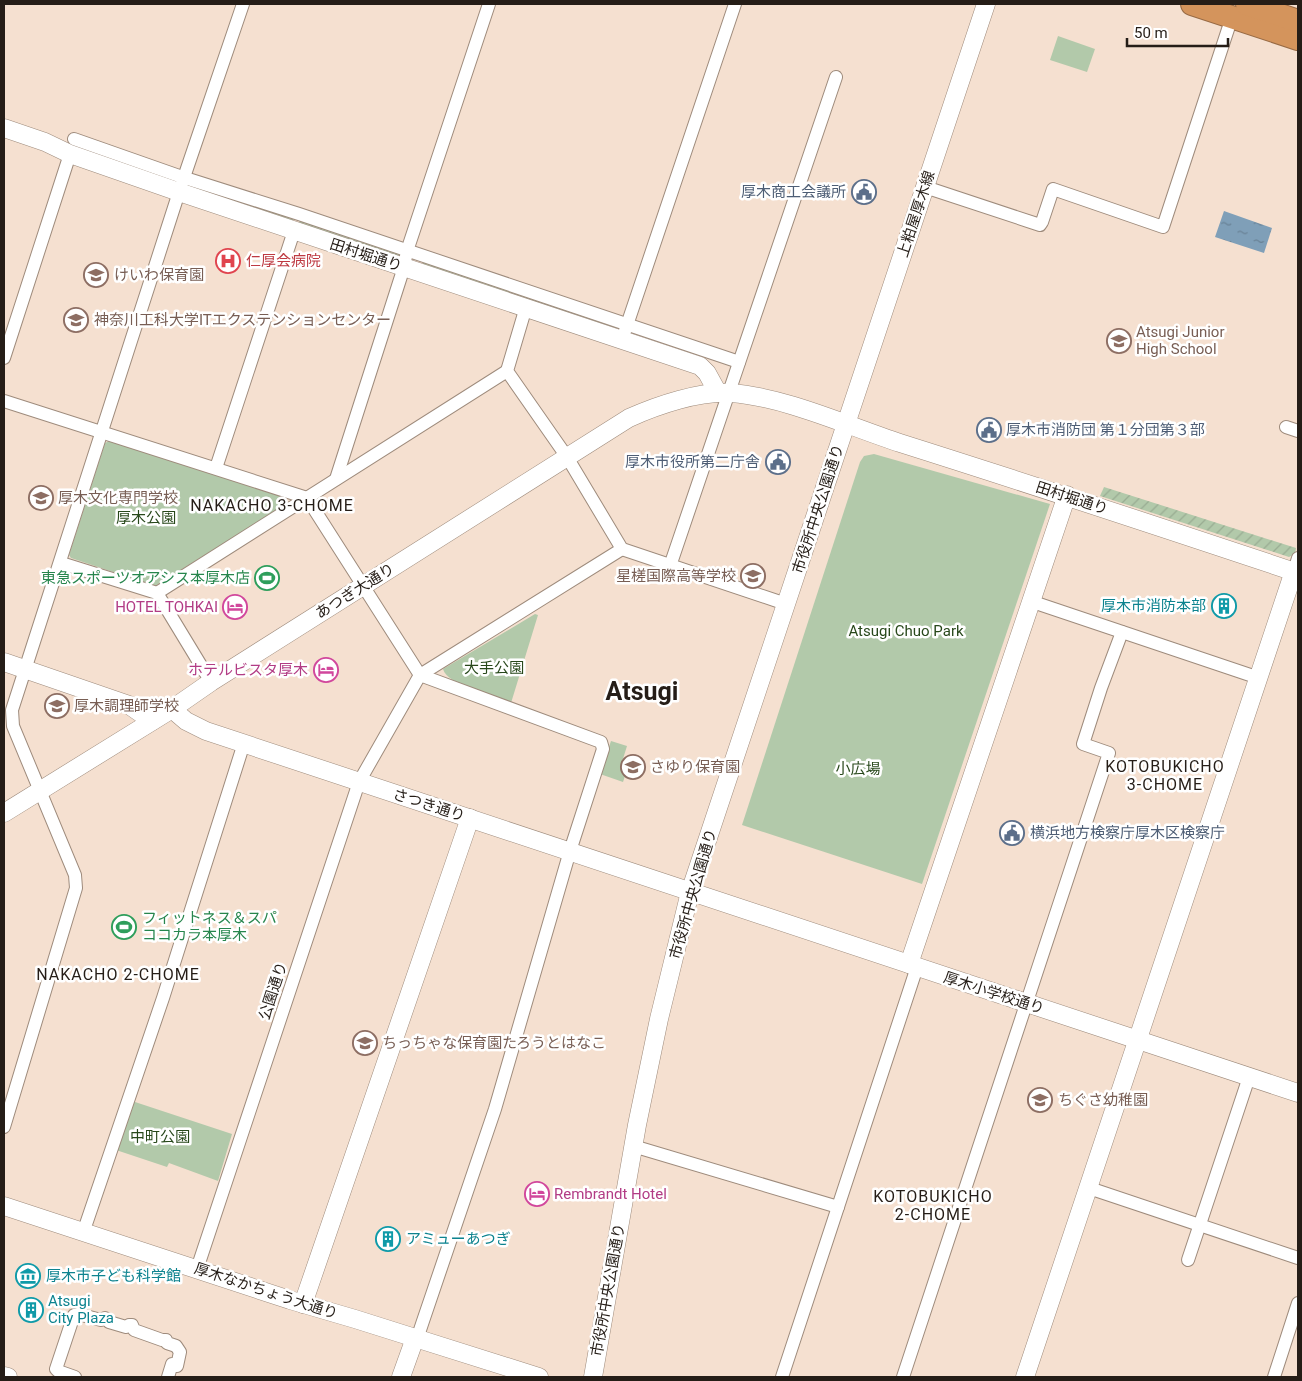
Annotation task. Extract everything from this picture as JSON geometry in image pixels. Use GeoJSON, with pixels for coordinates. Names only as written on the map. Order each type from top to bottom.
{"type":"FeatureCollection","features":[{"type":"Feature","properties":{"kind":"highway"},"geometry":{"type":"LineString","coordinates":[[1192,4],[1240,10],[1298,21]]}},
{"type":"Feature","properties":{"kind":"highway"},"geometry":{"type":"LineString","coordinates":[[1240,10],[1298,39]]}},
{"type":"Feature","properties":{"kind":"street"},"geometry":{"type":"LineString","coordinates":[[4,1127],[76,888],[75,875],[13,726],[12,710],[182,185],[243,4]]}},
{"type":"Feature","properties":{"kind":"street"},"geometry":{"type":"LineString","coordinates":[[336,479],[490,4]]}},
{"type":"Feature","properties":{"kind":"street"},"geometry":{"type":"LineString","coordinates":[[624,332],[735,4]]}},
{"type":"Feature","properties":{"kind":"street","name":"上粕屋厚木線"},"geometry":{"type":"LineString","coordinates":[[846,425],[986,4]]}},
{"type":"Feature","properties":{"kind":"street"},"geometry":{"type":"LineString","coordinates":[[925,187],[1040,225],[1053,190],[1163,227],[1240,10]]}},
{"type":"Feature","properties":{"kind":"street"},"geometry":{"type":"LineString","coordinates":[[670,566],[723,393],[739,362],[836,77]]}},
{"type":"Feature","properties":{"kind":"street","name":"田村堀通り"},"geometry":{"type":"LineString","coordinates":[[4,128],[46,142],[72,147],[182,185],[294,231],[406,259],[526,307],[624,332],[700,366],[723,393],[747,395],[814,413],[1066,496],[1297,567]]}},
{"type":"Feature","properties":{"kind":"street"},"geometry":{"type":"LineString","coordinates":[[4,358],[72,147]]}},
{"type":"Feature","properties":{"kind":"street"},"geometry":{"type":"LineString","coordinates":[[182,185],[299,214],[406,259],[624,332],[739,362]]}},
{"type":"Feature","properties":{"kind":"street"},"geometry":{"type":"LineString","coordinates":[[216,468],[294,231]]}},
{"type":"Feature","properties":{"kind":"street"},"geometry":{"type":"LineString","coordinates":[[157,593],[507,371],[526,307]]}},
{"type":"Feature","properties":{"kind":"street"},"geometry":{"type":"LineString","coordinates":[[507,371],[566,457],[622,549],[786,604]]}},
{"type":"Feature","properties":{"kind":"street","name":"あつぎ大通り"},"geometry":{"type":"LineString","coordinates":[[4,813],[172,709],[210,682],[629,418],[651,408],[672,402],[723,393]]}},
{"type":"Feature","properties":{"kind":"street"},"geometry":{"type":"LineString","coordinates":[[4,401],[307,498],[420,675],[600,742],[603,749],[570,851],[495,1109],[422,1324],[401,1377]]}},
{"type":"Feature","properties":{"kind":"street","name":"市役所中央公園通り"},"geometry":{"type":"LineString","coordinates":[[593,1377],[633,1146],[659,1019],[690,892],[846,425]]}},
{"type":"Feature","properties":{"kind":"street"},"geometry":{"type":"LineString","coordinates":[[782,1377],[838,1207],[1030,601],[1066,496]]}},
{"type":"Feature","properties":{"kind":"street"},"geometry":{"type":"LineString","coordinates":[[420,675],[622,549]]}},
{"type":"Feature","properties":{"kind":"street"},"geometry":{"type":"LineString","coordinates":[[60,563],[157,593],[210,682]]}},
{"type":"Feature","properties":{"kind":"street"},"geometry":{"type":"LineString","coordinates":[[1025,1377],[1297,567]]}},
{"type":"Feature","properties":{"kind":"street"},"geometry":{"type":"LineString","coordinates":[[1030,601],[1259,678]]}},
{"type":"Feature","properties":{"kind":"street"},"geometry":{"type":"LineString","coordinates":[[903,1377],[1109,753],[1084,744],[1101,688],[1122,632]]}},
{"type":"Feature","properties":{"kind":"street"},"geometry":{"type":"LineString","coordinates":[[4,662],[129,705],[152,721]]}},
{"type":"Feature","properties":{"kind":"street","name":"公園通り"},"geometry":{"type":"LineString","coordinates":[[198,1269],[359,782],[420,675]]}},
{"type":"Feature","properties":{"kind":"street","name":"さつき通り"},"geometry":{"type":"LineString","coordinates":[[172,709],[186,722],[196,727],[690,892]]}},
{"type":"Feature","properties":{"kind":"street"},"geometry":{"type":"LineString","coordinates":[[83,1233],[160,1005],[244,743]]}},
{"type":"Feature","properties":{"kind":"street"},"geometry":{"type":"LineString","coordinates":[[303,1304],[470,818]]}},
{"type":"Feature","properties":{"kind":"street","name":"厚木小学校通り"},"geometry":{"type":"LineString","coordinates":[[690,892],[1298,1093]]}},
{"type":"Feature","properties":{"kind":"street"},"geometry":{"type":"LineString","coordinates":[[1188,1260],[1249,1077]]}},
{"type":"Feature","properties":{"kind":"street"},"geometry":{"type":"LineString","coordinates":[[633,1146],[838,1207]]}},
{"type":"Feature","properties":{"kind":"street"},"geometry":{"type":"LineString","coordinates":[[1088,1188],[1298,1258]]}},
{"type":"Feature","properties":{"kind":"street","name":"厚木なかちょう大通り"},"geometry":{"type":"LineString","coordinates":[[4,1206],[303,1304],[539,1377]]}},
{"type":"Feature","properties":{"kind":"street"},"geometry":{"type":"LineString","coordinates":[[1274,1377],[1298,1303]]}},
{"type":"Feature","properties":{"kind":"street"},"geometry":{"type":"LineString","coordinates":[[75,1377],[58,1371],[56,1368],[74,1315],[78,1314],[101,1320],[105,1318],[108,1322],[126,1327],[132,1325],[134,1330],[166,1340],[167,1343],[176,1346],[180,1352],[177,1366],[172,1364],[168,1377]]}},
{"type":"Feature","properties":{"kind":"street"},"geometry":{"type":"LineString","coordinates":[[4,1376],[8,1377]]}},
{"type":"Feature","properties":{"kind":"green space"},"geometry":{"type":"Polygon","coordinates":[[[1058,36],[1095,49],[1087,72],[1050,60],[1058,36]]]}},
{"type":"Feature","properties":{"kind":"green space"},"geometry":{"type":"Polygon","coordinates":[[[192,184],[294,218],[292,223],[190,189],[192,184]]]}},
{"type":"Feature","properties":{"kind":"green space"},"geometry":{"type":"Polygon","coordinates":[[[300,220],[400,253],[398,259],[298,225],[300,220]]]}},
{"type":"Feature","properties":{"kind":"green space"},"geometry":{"type":"Polygon","coordinates":[[[424,260],[618,324],[616,330],[422,266],[424,260]]]}},
{"type":"Feature","properties":{"kind":"green space","name":"厚木公園"},"geometry":{"type":"Polygon","coordinates":[[[109,441],[286,498],[287,504],[155,586],[71,558],[69,555],[105,443],[109,441]]]}},
{"type":"Feature","properties":{"kind":"green space","name":"Atsugi Chuo Park"},"geometry":{"type":"Polygon","coordinates":[[[874,454],[1050,504],[922,884],[742,825],[860,462],[864,456],[874,454]]]}},
{"type":"Feature","properties":{"kind":"green space"},"geometry":{"type":"Polygon","coordinates":[[[1104,487],[1296,548],[1295,554],[1289,557],[1100,496],[1104,487]]]}},
{"type":"Feature","properties":{"kind":"green space","name":"大手公園"},"geometry":{"type":"Polygon","coordinates":[[[535,614],[538,615],[511,703],[462,685],[446,675],[443,669],[535,614]]]}},
{"type":"Feature","properties":{"kind":"green space"},"geometry":{"type":"Polygon","coordinates":[[[611,741],[627,746],[622,762],[628,767],[623,782],[600,774],[611,741]]]}},
{"type":"Feature","properties":{"kind":"green space","name":"中町公園"},"geometry":{"type":"Polygon","coordinates":[[[132,1101],[232,1134],[218,1181],[169,1163],[167,1167],[116,1150],[132,1101]]]}},
{"type":"Feature","properties":{"kind":"water"},"geometry":{"type":"Polygon","coordinates":[[[1224,211],[1272,228],[1264,253],[1215,237],[1224,211]]]}},
{"type":"Feature","properties":{"kind":"place","name":"厚木商工会議所"},"geometry":{"type":"Point","coordinates":[864,192]}},
{"type":"Feature","properties":{"kind":"place","name":"仁厚会病院"},"geometry":{"type":"Point","coordinates":[228,261]}},
{"type":"Feature","properties":{"kind":"place","name":"けいわ保育園"},"geometry":{"type":"Point","coordinates":[96,275]}},
{"type":"Feature","properties":{"kind":"place","name":"神奈川工科大学ITエクステンションセンター"},"geometry":{"type":"Point","coordinates":[76,320]}},
{"type":"Feature","properties":{"kind":"place","name":"Atsugi Junior High School"},"geometry":{"type":"Point","coordinates":[1119,341]}},
{"type":"Feature","properties":{"kind":"place","name":"厚木市消防団 第１分団第３部"},"geometry":{"type":"Point","coordinates":[989,430]}},
{"type":"Feature","properties":{"kind":"place","name":"厚木市役所第二庁舎"},"geometry":{"type":"Point","coordinates":[778,462]}},
{"type":"Feature","properties":{"kind":"place","name":"厚木文化専門学校"},"geometry":{"type":"Point","coordinates":[41,498]}},
{"type":"Feature","properties":{"kind":"place","name":"星槎国際高等学校"},"geometry":{"type":"Point","coordinates":[753,576]}},
{"type":"Feature","properties":{"kind":"place","name":"東急スポーツオアシス本厚木店"},"geometry":{"type":"Point","coordinates":[267,578]}},
{"type":"Feature","properties":{"kind":"place","name":"厚木市消防本部"},"geometry":{"type":"Point","coordinates":[1224,606]}},
{"type":"Feature","properties":{"kind":"place","name":"HOTEL TOHKAI"},"geometry":{"type":"Point","coordinates":[235,607]}},
{"type":"Feature","properties":{"kind":"place","name":"ホテルビスタ厚木"},"geometry":{"type":"Point","coordinates":[326,670]}},
{"type":"Feature","properties":{"kind":"place","name":"厚木調理師学校"},"geometry":{"type":"Point","coordinates":[57,706]}},
{"type":"Feature","properties":{"kind":"place","name":"さゆり保育園"},"geometry":{"type":"Point","coordinates":[633,767]}},
{"type":"Feature","properties":{"kind":"place","name":"横浜地方検察庁厚木区検察庁"},"geometry":{"type":"Point","coordinates":[1012,833]}},
{"type":"Feature","properties":{"kind":"place","name":"フィットネス＆スパ ココカラ本厚木"},"geometry":{"type":"Point","coordinates":[124,927]}},
{"type":"Feature","properties":{"kind":"place","name":"ちっちゃな保育園たろうとはなこ"},"geometry":{"type":"Point","coordinates":[365,1043]}},
{"type":"Feature","properties":{"kind":"place","name":"ちぐさ幼稚園"},"geometry":{"type":"Point","coordinates":[1040,1100]}},
{"type":"Feature","properties":{"kind":"place","name":"Rembrandt Hotel"},"geometry":{"type":"Point","coordinates":[537,1194]}},
{"type":"Feature","properties":{"kind":"place","name":"アミューあつぎ"},"geometry":{"type":"Point","coordinates":[388,1239]}},
{"type":"Feature","properties":{"kind":"place","name":"厚木市子ども科学館"},"geometry":{"type":"Point","coordinates":[28,1276]}},
{"type":"Feature","properties":{"kind":"place","name":"Atsugi City Plaza"},"geometry":{"type":"Point","coordinates":[31,1310]}},
{"type":"Feature","properties":{"kind":"district","name":"NAKACHO 3-CHOME"},"geometry":{"type":"Point","coordinates":[272,505]}},
{"type":"Feature","properties":{"kind":"district","name":"Atsugi"},"geometry":{"type":"Point","coordinates":[642,691]}},
{"type":"Feature","properties":{"kind":"district","name":"KOTOBUKICHO 3-CHOME"},"geometry":{"type":"Point","coordinates":[1165,775]}},
{"type":"Feature","properties":{"kind":"district","name":"NAKACHO 2-CHOME"},"geometry":{"type":"Point","coordinates":[118,974]}},
{"type":"Feature","properties":{"kind":"district","name":"KOTOBUKICHO 2-CHOME"},"geometry":{"type":"Point","coordinates":[933,1205]}},
{"type":"Feature","properties":{"kind":"park label","name":"小広場"},"geometry":{"type":"Point","coordinates":[858,769]}}]}
